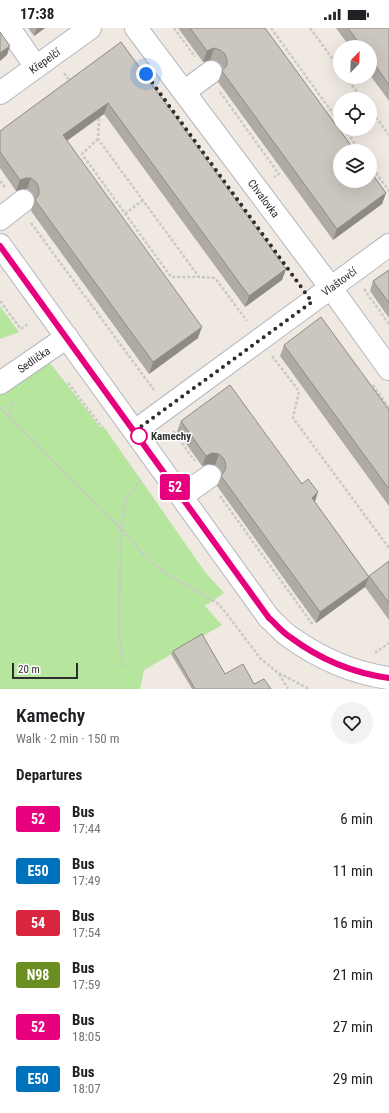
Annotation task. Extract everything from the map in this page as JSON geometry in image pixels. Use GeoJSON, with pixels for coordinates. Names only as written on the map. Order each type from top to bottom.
{"type":"FeatureCollection","features":[{"type":"Feature","properties":{"kind":"street"},"geometry":{"type":"LineString","coordinates":[[8,28],[36,67]]}},
{"type":"Feature","properties":{"kind":"street","name":"Křepelčí"},"geometry":{"type":"LineString","coordinates":[[0,93],[90,28]]}},
{"type":"Feature","properties":{"kind":"street","name":"Chvalovka"},"geometry":{"type":"LineString","coordinates":[[136,28],[331,288],[389,369]]}},
{"type":"Feature","properties":{"kind":"street"},"geometry":{"type":"LineString","coordinates":[[184,92],[210,72]]}},
{"type":"Feature","properties":{"kind":"street"},"geometry":{"type":"LineString","coordinates":[[0,219],[21,203]]}},
{"type":"Feature","properties":{"kind":"street","name":"Vlaštovčí"},"geometry":{"type":"LineString","coordinates":[[135,431],[389,245]]}},
{"type":"Feature","properties":{"kind":"street"},"geometry":{"type":"LineString","coordinates":[[0,246],[269,618],[288,636],[312,652],[358,671],[389,678]]}},
{"type":"Feature","properties":{"kind":"street","name":"Sedlička"},"geometry":{"type":"LineString","coordinates":[[0,383],[67,337]]}},
{"type":"Feature","properties":{"kind":"street"},"geometry":{"type":"LineString","coordinates":[[182,496],[209,477]]}},
{"type":"Feature","properties":{"kind":"path"},"geometry":{"type":"LineString","coordinates":[[271,28],[333,115]]}},
{"type":"Feature","properties":{"kind":"path"},"geometry":{"type":"LineString","coordinates":[[310,28],[333,59]]}},
{"type":"Feature","properties":{"kind":"path"},"geometry":{"type":"LineString","coordinates":[[63,71],[74,85]]}},
{"type":"Feature","properties":{"kind":"path"},"geometry":{"type":"LineString","coordinates":[[99,118],[98,140],[199,277]]}},
{"type":"Feature","properties":{"kind":"path"},"geometry":{"type":"LineString","coordinates":[[377,119],[389,135]]}},
{"type":"Feature","properties":{"kind":"path"},"geometry":{"type":"LineString","coordinates":[[98,140],[82,154],[171,277],[215,278],[250,325]]}},
{"type":"Feature","properties":{"kind":"path"},"geometry":{"type":"LineString","coordinates":[[377,175],[389,191]]}},
{"type":"Feature","properties":{"kind":"path"},"geometry":{"type":"LineString","coordinates":[[0,181],[21,203],[167,408],[170,427],[209,477],[316,629]]}},
{"type":"Feature","properties":{"kind":"path"},"geometry":{"type":"LineString","coordinates":[[125,214],[143,200]]}},
{"type":"Feature","properties":{"kind":"path"},"geometry":{"type":"LineString","coordinates":[[0,301],[21,329],[30,323]]}},
{"type":"Feature","properties":{"kind":"path"},"geometry":{"type":"LineString","coordinates":[[270,354],[299,391],[293,418],[389,548]]}},
{"type":"Feature","properties":{"kind":"path"},"geometry":{"type":"LineString","coordinates":[[9,416],[18,370]]}},
{"type":"Feature","properties":{"kind":"path"},"geometry":{"type":"LineString","coordinates":[[371,382],[389,408]]}},
{"type":"Feature","properties":{"kind":"path"},"geometry":{"type":"LineString","coordinates":[[0,407],[121,529],[146,557],[161,570],[216,603],[223,609],[260,658],[277,672],[309,689]]}},
{"type":"Feature","properties":{"kind":"path"},"geometry":{"type":"LineString","coordinates":[[123,667],[119,629],[121,529],[126,498],[142,479]]}},
{"type":"Feature","properties":{"kind":"path"},"geometry":{"type":"LineString","coordinates":[[374,654],[389,643]]}},
{"type":"Feature","properties":{"kind":"path"},"geometry":{"type":"LineString","coordinates":[[277,672],[288,689]]}},
{"type":"Feature","properties":{"kind":"green space"},"geometry":{"type":"Polygon","coordinates":[[[0,306],[19,332],[0,339],[0,306]]]}},
{"type":"Feature","properties":{"kind":"green space"},"geometry":{"type":"Polygon","coordinates":[[[50,363],[100,427],[104,427],[205,572],[224,593],[205,606],[222,625],[144,670],[140,689],[0,689],[0,395],[50,363]]]}},
{"type":"Feature","properties":{"kind":"building"},"geometry":{"type":"Polygon","coordinates":[[[190,28],[265,28],[333,121],[333,136],[344,136],[350,144],[333,144],[333,188],[377,188],[377,181],[386,193],[337,229],[222,71],[227,65],[225,54],[214,48],[207,51],[190,28]]]}},
{"type":"Feature","properties":{"kind":"building"},"geometry":{"type":"Polygon","coordinates":[[[348,28],[389,28],[389,85],[377,68],[377,40],[357,40],[348,28]]]}},
{"type":"Feature","properties":{"kind":"building"},"geometry":{"type":"Polygon","coordinates":[[[0,32],[10,46],[0,53],[0,32]]]}},
{"type":"Feature","properties":{"kind":"building"},"geometry":{"type":"Polygon","coordinates":[[[121,42],[286,269],[249,296],[108,103],[63,135],[202,327],[153,362],[35,200],[39,194],[37,183],[31,178],[20,180],[0,152],[0,131],[121,42]]]}},
{"type":"Feature","properties":{"kind":"building"},"geometry":{"type":"Polygon","coordinates":[[[389,270],[389,303],[373,281],[389,270]]]}},
{"type":"Feature","properties":{"kind":"building"},"geometry":{"type":"Polygon","coordinates":[[[321,317],[389,410],[389,489],[284,345],[321,317]]]}},
{"type":"Feature","properties":{"kind":"building"},"geometry":{"type":"Polygon","coordinates":[[[230,385],[302,484],[308,479],[318,492],[312,498],[369,577],[320,612],[221,476],[226,465],[224,459],[219,454],[212,453],[206,456],[181,421],[230,385]]]}},
{"type":"Feature","properties":{"kind":"building"},"geometry":{"type":"Polygon","coordinates":[[[389,561],[389,603],[369,576],[389,561]]]}},
{"type":"Feature","properties":{"kind":"building"},"geometry":{"type":"Polygon","coordinates":[[[202,634],[225,674],[243,664],[254,684],[264,679],[271,689],[195,689],[173,651],[202,634]]]}},
{"type":"Feature","properties":{"kind":"bus line","name":"52"},"geometry":{"type":"LineString","coordinates":[[0,246],[269,618],[288,636],[312,652],[358,671],[389,678]]}},
{"type":"Feature","properties":{"kind":"place","name":"Kamechy"},"geometry":{"type":"Point","coordinates":[139,436]}},
{"type":"Feature","properties":{"kind":"route"},"geometry":{"type":"LineString","coordinates":[[139,436],[135,431],[312,302],[146,74]]}}]}
